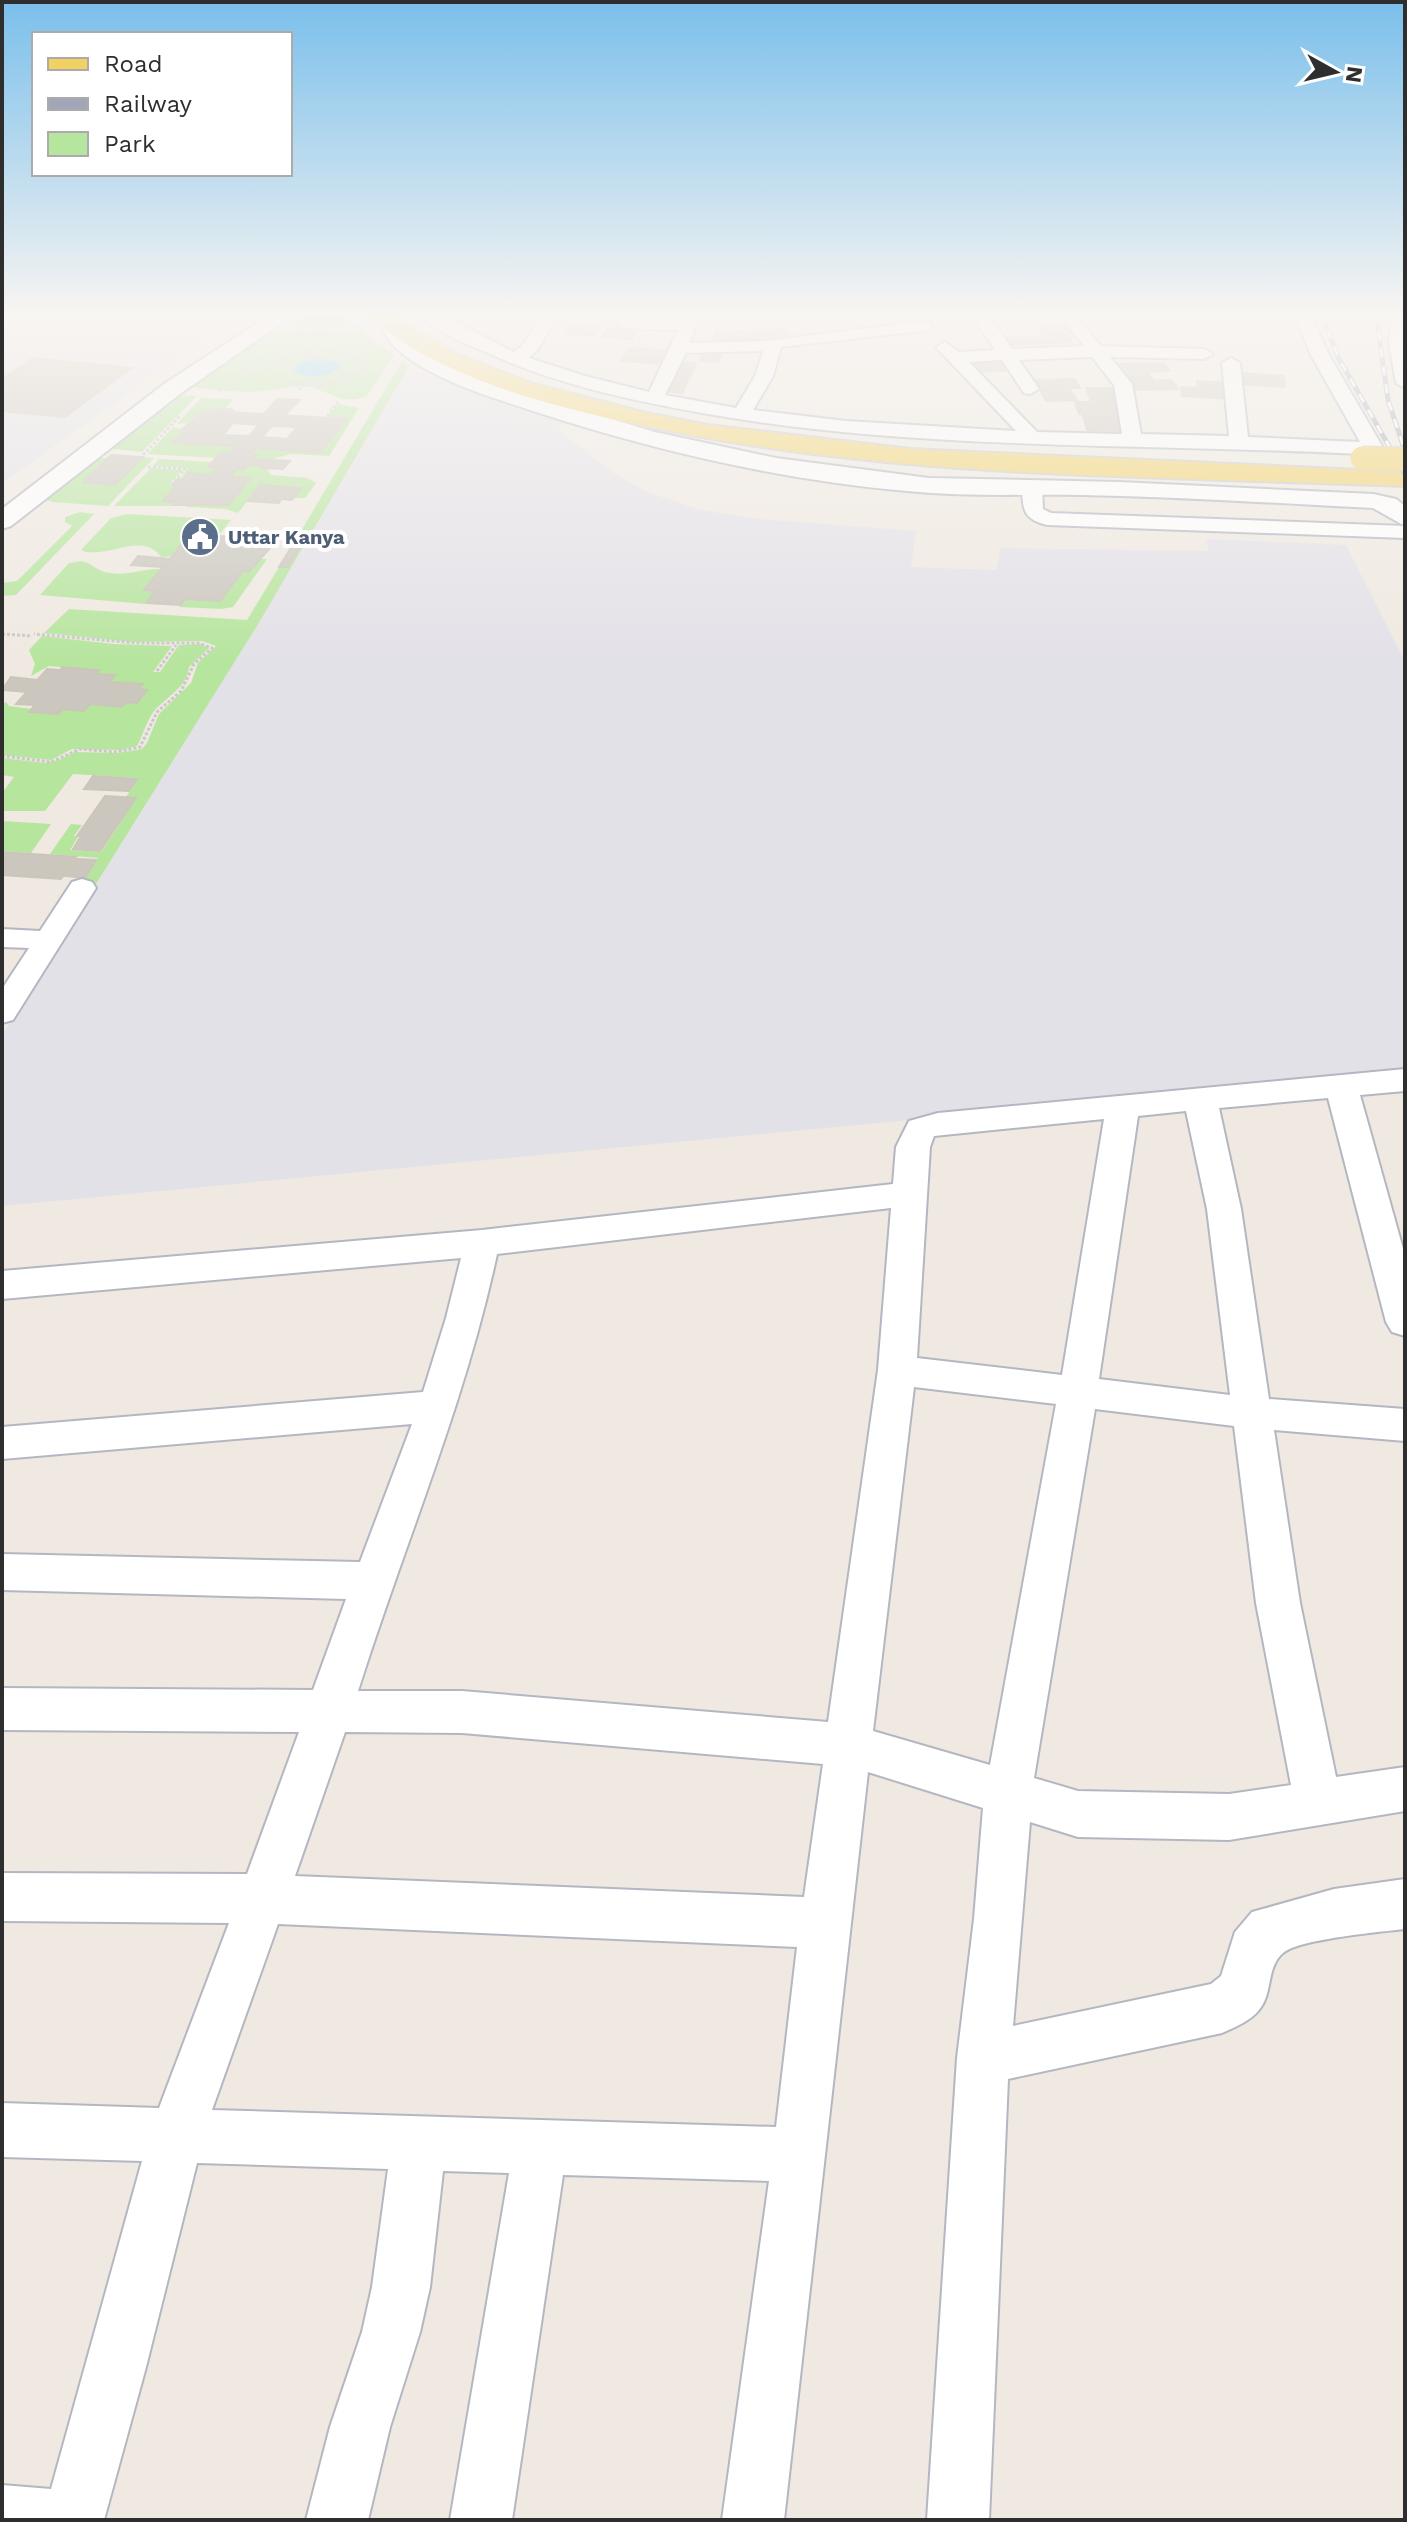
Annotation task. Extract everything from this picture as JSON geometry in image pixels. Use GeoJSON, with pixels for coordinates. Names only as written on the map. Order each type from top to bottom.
{"type":"FeatureCollection","features":[{"type":"Feature","properties":{"kind":"main road"},"geometry":{"type":"LineString","coordinates":[[700,431],[923,458],[1366,468],[1405,459]]}},
{"type":"Feature","properties":{"kind":"main road"},"geometry":{"type":"LineString","coordinates":[[1366,468],[1405,479]]}},
{"type":"Feature","properties":{"kind":"street"},"geometry":{"type":"LineString","coordinates":[[2,499],[89,431]]}},
{"type":"Feature","properties":{"kind":"street"},"geometry":{"type":"LineString","coordinates":[[2,521],[111,431]]}},
{"type":"Feature","properties":{"kind":"street"},"geometry":{"type":"LineString","coordinates":[[625,431],[744,460],[883,481],[1373,501],[1387,504],[1405,518]]}},
{"type":"Feature","properties":{"kind":"street"},"geometry":{"type":"LineString","coordinates":[[877,431],[1033,438],[1239,441],[1360,448],[1373,444],[1365,431]]}},
{"type":"Feature","properties":{"kind":"street"},"geometry":{"type":"LineString","coordinates":[[1026,431],[1033,438]]}},
{"type":"Feature","properties":{"kind":"street"},"geometry":{"type":"LineString","coordinates":[[1131,431],[1132,439]]}},
{"type":"Feature","properties":{"kind":"street"},"geometry":{"type":"LineString","coordinates":[[1238,431],[1239,441]]}},
{"type":"Feature","properties":{"kind":"street"},"geometry":{"type":"LineString","coordinates":[[1032,487],[1033,512],[1047,519],[1405,532]]}},
{"type":"Feature","properties":{"kind":"street"},"geometry":{"type":"LineString","coordinates":[[2,1013],[82,888]]}},
{"type":"Feature","properties":{"kind":"street"},"geometry":{"type":"LineString","coordinates":[[2,938],[49,940]]}},
{"type":"Feature","properties":{"kind":"street"},"geometry":{"type":"LineString","coordinates":[[753,2520],[800,2155],[825,1923],[897,1370],[913,1147],[921,1129],[938,1124],[1405,1080]]}},
{"type":"Feature","properties":{"kind":"street"},"geometry":{"type":"LineString","coordinates":[[1341,1086],[1405,1322]]}},
{"type":"Feature","properties":{"kind":"street"},"geometry":{"type":"LineString","coordinates":[[1200,1098],[1224,1209],[1278,1603],[1318,1803]]}},
{"type":"Feature","properties":{"kind":"street"},"geometry":{"type":"LineString","coordinates":[[958,2520],[983,2058],[999,1919],[1008,1795],[1078,1392],[1123,1106]]}},
{"type":"Feature","properties":{"kind":"street"},"geometry":{"type":"LineString","coordinates":[[2,1285],[482,1243],[910,1194]]}},
{"type":"Feature","properties":{"kind":"street"},"geometry":{"type":"LineString","coordinates":[[73,2520],[117,2367],[177,2133],[264,1899],[438,1406],[465,1318],[482,1243]]}},
{"type":"Feature","properties":{"kind":"street"},"geometry":{"type":"LineString","coordinates":[[897,1370],[1253,1413],[1405,1425]]}},
{"type":"Feature","properties":{"kind":"street"},"geometry":{"type":"LineString","coordinates":[[2,1443],[438,1406]]}},
{"type":"Feature","properties":{"kind":"street"},"geometry":{"type":"LineString","coordinates":[[2,1572],[375,1581]]}},
{"type":"Feature","properties":{"kind":"street"},"geometry":{"type":"LineString","coordinates":[[2,1709],[462,1712],[849,1745],[1078,1814],[1229,1817],[1405,1789]]}},
{"type":"Feature","properties":{"kind":"street"},"geometry":{"type":"LineString","coordinates":[[2,1897],[264,1899],[825,1923]]}},
{"type":"Feature","properties":{"kind":"street"},"geometry":{"type":"LineString","coordinates":[[983,2058],[1222,2007],[1242,1992],[1253,1950],[1270,1930],[1334,1914],[1405,1904]]}},
{"type":"Feature","properties":{"kind":"street"},"geometry":{"type":"LineString","coordinates":[[2,2130],[177,2133],[800,2155]]}},
{"type":"Feature","properties":{"kind":"street"},"geometry":{"type":"LineString","coordinates":[[337,2520],[360,2427],[391,2332],[401,2287],[419,2142]]}},
{"type":"Feature","properties":{"kind":"street"},"geometry":{"type":"LineString","coordinates":[[481,2520],[540,2148]]}},
{"type":"Feature","properties":{"kind":"street"},"geometry":{"type":"LineString","coordinates":[[2,2516],[52,2520]]}},
{"type":"Feature","properties":{"kind":"path"},"geometry":{"type":"LineString","coordinates":[[143,455],[167,431]]}},
{"type":"Feature","properties":{"kind":"path"},"geometry":{"type":"LineString","coordinates":[[148,467],[185,469],[171,485]]}},
{"type":"Feature","properties":{"kind":"path"},"geometry":{"type":"LineString","coordinates":[[2,634],[138,644],[206,644],[212,648],[194,664],[190,678],[181,691],[157,712],[140,747],[116,752],[80,749],[51,762],[2,756]]}},
{"type":"Feature","properties":{"kind":"path"},"geometry":{"type":"LineString","coordinates":[[157,671],[176,644]]}},
{"type":"Feature","properties":{"kind":"shaded area"},"geometry":{"type":"Polygon","coordinates":[[[2,431],[76,431],[2,483],[2,431]]]}},
{"type":"Feature","properties":{"kind":"shaded area"},"geometry":{"type":"Polygon","coordinates":[[[371,431],[559,431],[615,474],[650,493],[700,510],[758,519],[916,531],[911,567],[997,570],[1000,548],[1209,551],[1206,539],[1346,545],[1405,662],[1405,1073],[2,1206],[2,1035],[257,626],[371,431]]]}},
{"type":"Feature","properties":{"kind":"green space"},"geometry":{"type":"Polygon","coordinates":[[[126,431],[163,431],[142,452],[103,448],[126,431]]]}},
{"type":"Feature","properties":{"kind":"green space"},"geometry":{"type":"Polygon","coordinates":[[[170,431],[184,431],[174,443],[235,446],[229,453],[221,452],[216,458],[148,454],[170,431]]]}},
{"type":"Feature","properties":{"kind":"green space"},"geometry":{"type":"Polygon","coordinates":[[[337,431],[345,431],[329,456],[290,454],[270,460],[254,459],[257,455],[250,454],[256,448],[320,453],[337,431]]]}},
{"type":"Feature","properties":{"kind":"green space"},"geometry":{"type":"Polygon","coordinates":[[[361,431],[371,431],[257,626],[96,884],[82,883],[98,858],[50,854],[71,824],[82,825],[74,836],[78,837],[70,850],[101,852],[136,799],[126,797],[138,778],[73,774],[45,811],[2,811],[2,793],[14,777],[2,775],[2,758],[45,763],[75,752],[118,753],[142,749],[159,714],[191,683],[198,663],[216,646],[202,641],[134,642],[44,633],[69,609],[247,620],[279,567],[288,567],[300,547],[292,546],[361,431]]]}},
{"type":"Feature","properties":{"kind":"green space"},"geometry":{"type":"Polygon","coordinates":[[[143,457],[154,458],[108,506],[43,499],[91,458],[108,458],[84,482],[115,485],[143,457]]]}},
{"type":"Feature","properties":{"kind":"green space"},"geometry":{"type":"Polygon","coordinates":[[[159,459],[212,462],[209,467],[218,468],[211,475],[188,473],[180,479],[188,468],[153,466],[159,459]]]}},
{"type":"Feature","properties":{"kind":"green space"},"geometry":{"type":"Polygon","coordinates":[[[248,465],[265,466],[271,475],[307,478],[316,483],[305,498],[294,498],[300,488],[260,485],[238,513],[225,509],[186,507],[189,503],[228,505],[250,478],[230,477],[236,469],[244,470],[248,465]]]}},
{"type":"Feature","properties":{"kind":"green space"},"geometry":{"type":"Polygon","coordinates":[[[151,468],[182,470],[169,484],[176,486],[163,500],[174,502],[170,506],[114,506],[151,468]]]}},
{"type":"Feature","properties":{"kind":"green space"},"geometry":{"type":"Polygon","coordinates":[[[80,512],[94,514],[16,595],[2,596],[2,583],[17,581],[72,526],[65,522],[65,517],[80,512]]]}},
{"type":"Feature","properties":{"kind":"green space"},"geometry":{"type":"Polygon","coordinates":[[[127,514],[231,520],[218,536],[210,536],[169,556],[161,557],[144,546],[101,552],[81,550],[111,518],[127,514]]]}},
{"type":"Feature","properties":{"kind":"green space"},"geometry":{"type":"Polygon","coordinates":[[[259,559],[267,559],[233,607],[179,607],[185,599],[220,601],[243,571],[249,572],[259,559]]]}},
{"type":"Feature","properties":{"kind":"green space"},"geometry":{"type":"Polygon","coordinates":[[[81,561],[110,573],[161,569],[144,590],[154,591],[146,604],[40,595],[69,563],[81,561]]]}},
{"type":"Feature","properties":{"kind":"green space"},"geometry":{"type":"Polygon","coordinates":[[[42,636],[114,644],[172,646],[153,672],[160,672],[179,645],[201,644],[209,648],[189,667],[180,686],[154,711],[137,746],[121,750],[72,749],[51,760],[2,755],[2,705],[6,702],[9,706],[32,709],[31,712],[58,714],[63,709],[84,711],[90,704],[126,702],[147,690],[139,689],[142,684],[110,682],[114,676],[95,674],[98,670],[49,666],[31,676],[35,664],[29,650],[42,636]]]}},
{"type":"Feature","properties":{"kind":"green space"},"geometry":{"type":"Polygon","coordinates":[[[2,821],[51,824],[31,853],[2,851],[2,821]]]}},
{"type":"Feature","properties":{"kind":"building"},"geometry":{"type":"Polygon","coordinates":[[[184,431],[227,431],[223,435],[249,436],[254,431],[268,431],[262,437],[287,439],[294,431],[338,431],[320,453],[256,448],[250,454],[257,455],[254,459],[270,460],[265,466],[248,465],[244,470],[236,469],[230,477],[251,478],[228,505],[173,505],[176,502],[163,501],[176,486],[172,485],[188,473],[211,475],[218,468],[208,467],[221,452],[229,453],[235,446],[172,443],[184,431]]]}},
{"type":"Feature","properties":{"kind":"building"},"geometry":{"type":"Polygon","coordinates":[[[111,455],[143,457],[115,485],[83,482],[111,455]]]}},
{"type":"Feature","properties":{"kind":"building"},"geometry":{"type":"Polygon","coordinates":[[[270,460],[290,461],[283,469],[263,468],[270,460]]]}},
{"type":"Feature","properties":{"kind":"building"},"geometry":{"type":"Polygon","coordinates":[[[260,485],[301,488],[292,500],[281,499],[279,503],[248,501],[260,485]]]}},
{"type":"Feature","properties":{"kind":"building"},"geometry":{"type":"Polygon","coordinates":[[[205,535],[277,540],[249,572],[243,571],[220,601],[185,599],[181,605],[147,603],[154,591],[144,590],[187,538],[201,539],[205,535]]]}},
{"type":"Feature","properties":{"kind":"building"},"geometry":{"type":"Polygon","coordinates":[[[292,546],[301,546],[288,567],[279,567],[292,546]]]}},
{"type":"Feature","properties":{"kind":"building"},"geometry":{"type":"Polygon","coordinates":[[[138,556],[170,559],[163,567],[131,565],[138,556]]]}},
{"type":"Feature","properties":{"kind":"building"},"geometry":{"type":"Polygon","coordinates":[[[62,667],[99,670],[95,674],[115,675],[110,682],[143,684],[139,689],[147,690],[137,703],[126,702],[122,707],[90,704],[84,711],[63,709],[58,714],[29,712],[35,705],[16,704],[47,669],[60,670],[62,667]]]}},
{"type":"Feature","properties":{"kind":"building"},"geometry":{"type":"Polygon","coordinates":[[[11,677],[38,680],[27,692],[2,690],[11,677]]]}},
{"type":"Feature","properties":{"kind":"building"},"geometry":{"type":"Polygon","coordinates":[[[93,776],[137,779],[129,791],[84,789],[93,776]]]}},
{"type":"Feature","properties":{"kind":"building"},"geometry":{"type":"Polygon","coordinates":[[[105,796],[136,798],[100,851],[73,849],[81,836],[77,836],[105,796]]]}},
{"type":"Feature","properties":{"kind":"building"},"geometry":{"type":"Polygon","coordinates":[[[2,852],[76,857],[61,879],[2,875],[2,852]]]}},
{"type":"Feature","properties":{"kind":"building"},"geometry":{"type":"Polygon","coordinates":[[[77,859],[96,860],[85,878],[65,876],[77,859]]]}},
{"type":"Feature","properties":{"kind":"railway"},"geometry":{"type":"LineString","coordinates":[[1380,431],[1405,474]]}},
{"type":"Feature","properties":{"kind":"railway"},"geometry":{"type":"LineString","coordinates":[[1398,431],[1405,451]]}},
{"type":"Feature","properties":{"kind":"place","name":"Uttar Kanya"},"geometry":{"type":"Point","coordinates":[200,537]}}]}
